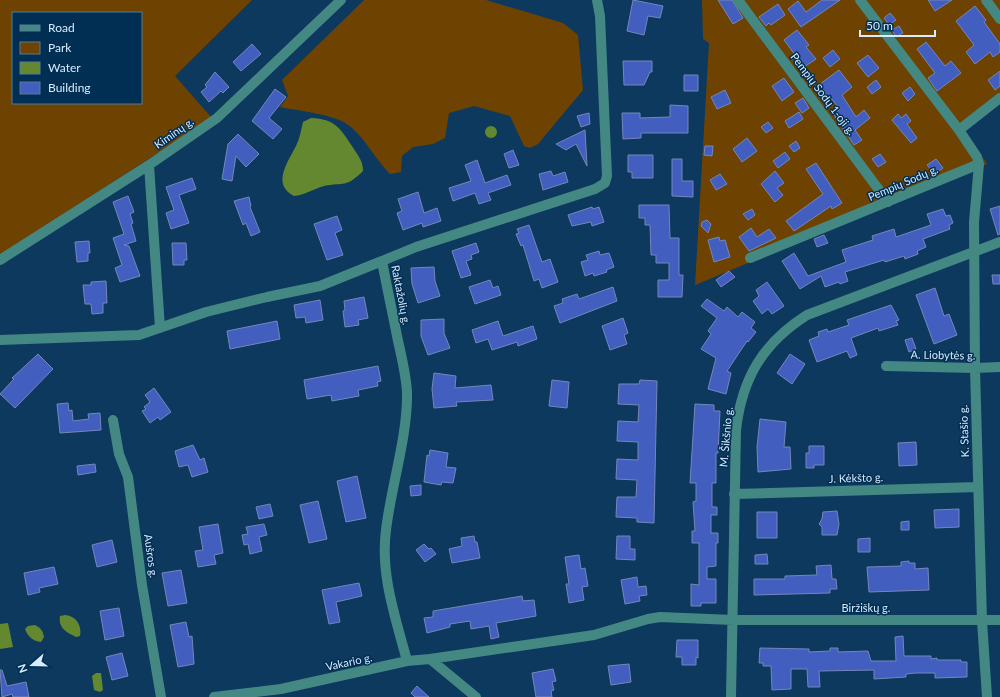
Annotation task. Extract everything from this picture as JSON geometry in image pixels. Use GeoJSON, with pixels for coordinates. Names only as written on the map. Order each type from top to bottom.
{"type":"FeatureCollection","features":[{"type":"Feature","properties":{"kind":"street","name":"Kiminų g."},"geometry":{"type":"LineString","coordinates":[[0,260],[149,165],[217,118],[341,0]]}},
{"type":"Feature","properties":{"kind":"street","name":"Raktažolių g."},"geometry":{"type":"LineString","coordinates":[[407,661],[391,598],[386,574],[385,556],[386,531],[402,436],[407,392],[382,261],[416,246],[595,189],[605,183],[607,176],[600,16],[597,0]]}},
{"type":"Feature","properties":{"kind":"street","name":"Pempių Sodų 1-oji g."},"geometry":{"type":"LineString","coordinates":[[738,0],[888,202]]}},
{"type":"Feature","properties":{"kind":"street"},"geometry":{"type":"LineString","coordinates":[[860,0],[959,130],[980,164]]}},
{"type":"Feature","properties":{"kind":"street"},"geometry":{"type":"LineString","coordinates":[[986,0],[1000,19]]}},
{"type":"Feature","properties":{"kind":"street"},"geometry":{"type":"LineString","coordinates":[[959,130],[1000,98]]}},
{"type":"Feature","properties":{"kind":"street","name":"Pempių Sodų g."},"geometry":{"type":"LineString","coordinates":[[750,258],[980,164]]}},
{"type":"Feature","properties":{"kind":"street","name":"K. Stašio g."},"geometry":{"type":"LineString","coordinates":[[980,164],[974,222],[975,368],[982,621],[987,697]]}},
{"type":"Feature","properties":{"kind":"street"},"geometry":{"type":"LineString","coordinates":[[149,165],[160,328]]}},
{"type":"Feature","properties":{"kind":"street","name":"M. Šikšnio g."},"geometry":{"type":"LineString","coordinates":[[731,697],[736,430],[743,394],[759,360],[781,333],[807,315],[830,305],[1000,242]]}},
{"type":"Feature","properties":{"kind":"street"},"geometry":{"type":"LineString","coordinates":[[0,340],[139,335],[206,312],[320,286],[382,261]]}},
{"type":"Feature","properties":{"kind":"street","name":"A. Liobytės g."},"geometry":{"type":"LineString","coordinates":[[886,366],[975,368],[1000,367]]}},
{"type":"Feature","properties":{"kind":"street","name":"Aušros g."},"geometry":{"type":"LineString","coordinates":[[114,420],[119,454],[128,477],[142,584],[161,697]]}},
{"type":"Feature","properties":{"kind":"street","name":"J. Kėkšto g."},"geometry":{"type":"LineString","coordinates":[[734,494],[978,487]]}},
{"type":"Feature","properties":{"kind":"street","name":"Biržiškų g."},"geometry":{"type":"LineString","coordinates":[[430,659],[594,635],[648,619],[686,617],[733,620],[1000,620]]}},
{"type":"Feature","properties":{"kind":"street"},"geometry":{"type":"LineString","coordinates":[[430,659],[476,697]]}},
{"type":"Feature","properties":{"kind":"street","name":"Vakario g."},"geometry":{"type":"LineString","coordinates":[[214,697],[281,689],[407,661],[430,659]]}},
{"type":"Feature","properties":{"kind":"green space"},"geometry":{"type":"Polygon","coordinates":[[[0,0],[252,0],[175,76],[212,118],[0,255],[0,0]]]}},
{"type":"Feature","properties":{"kind":"green space"},"geometry":{"type":"Polygon","coordinates":[[[364,0],[486,0],[563,23],[578,35],[583,90],[538,144],[530,148],[524,146],[510,116],[474,106],[449,113],[445,138],[433,144],[413,147],[402,156],[401,172],[390,174],[356,132],[345,123],[327,116],[280,107],[288,96],[282,80],[364,0]]]}},
{"type":"Feature","properties":{"kind":"green space"},"geometry":{"type":"Polygon","coordinates":[[[702,0],[1000,0],[1000,103],[964,130],[987,164],[695,285],[709,43],[703,39],[702,0]]]}},
{"type":"Feature","properties":{"kind":"water"},"geometry":{"type":"Polygon","coordinates":[[[311,118],[326,120],[340,129],[360,158],[363,171],[353,180],[348,182],[324,186],[294,196],[287,191],[283,185],[283,172],[297,143],[303,122],[311,118]]]}},
{"type":"Feature","properties":{"kind":"water"},"geometry":{"type":"Polygon","coordinates":[[[491,126],[495,128],[497,132],[495,136],[491,138],[487,136],[485,132],[487,128],[491,126]]]}},
{"type":"Feature","properties":{"kind":"water"},"geometry":{"type":"Polygon","coordinates":[[[65,615],[75,619],[80,628],[80,636],[76,637],[72,635],[62,627],[60,624],[60,616],[65,615]]]}},
{"type":"Feature","properties":{"kind":"water"},"geometry":{"type":"Polygon","coordinates":[[[8,623],[13,647],[0,649],[0,624],[8,623]]]}},
{"type":"Feature","properties":{"kind":"water"},"geometry":{"type":"Polygon","coordinates":[[[35,625],[43,633],[44,637],[41,642],[31,638],[25,629],[28,626],[35,625]]]}},
{"type":"Feature","properties":{"kind":"water"},"geometry":{"type":"Polygon","coordinates":[[[96,673],[101,673],[103,690],[100,692],[94,690],[92,676],[96,673]]]}},
{"type":"Feature","properties":{"kind":"building"},"geometry":{"type":"Polygon","coordinates":[[[633,0],[663,6],[660,18],[648,16],[644,35],[627,31],[633,0]]]}},
{"type":"Feature","properties":{"kind":"building"},"geometry":{"type":"Polygon","coordinates":[[[718,0],[732,0],[743,18],[733,24],[718,0]]]}},
{"type":"Feature","properties":{"kind":"building"},"geometry":{"type":"Polygon","coordinates":[[[822,0],[840,0],[801,27],[788,9],[798,1],[806,12],[822,0]]]}},
{"type":"Feature","properties":{"kind":"building"},"geometry":{"type":"Polygon","coordinates":[[[928,0],[952,0],[935,11],[928,0]]]}},
{"type":"Feature","properties":{"kind":"building"},"geometry":{"type":"Polygon","coordinates":[[[778,4],[785,15],[771,25],[769,23],[766,26],[759,17],[778,4]]]}},
{"type":"Feature","properties":{"kind":"building"},"geometry":{"type":"Polygon","coordinates":[[[975,6],[986,20],[984,22],[1000,44],[1000,52],[993,57],[990,52],[975,64],[966,52],[974,45],[956,21],[975,6]]]}},
{"type":"Feature","properties":{"kind":"building"},"geometry":{"type":"Polygon","coordinates":[[[890,13],[896,20],[889,25],[884,18],[890,13]]]}},
{"type":"Feature","properties":{"kind":"building"},"geometry":{"type":"Polygon","coordinates":[[[899,26],[903,33],[896,37],[892,30],[899,26]]]}},
{"type":"Feature","properties":{"kind":"building"},"geometry":{"type":"Polygon","coordinates":[[[797,30],[809,45],[806,47],[816,59],[804,67],[784,40],[797,30]]]}},
{"type":"Feature","properties":{"kind":"building"},"geometry":{"type":"Polygon","coordinates":[[[926,42],[945,66],[951,61],[961,73],[937,91],[928,78],[935,73],[917,49],[926,42]]]}},
{"type":"Feature","properties":{"kind":"building"},"geometry":{"type":"Polygon","coordinates":[[[252,44],[261,54],[241,71],[233,62],[252,44]]]}},
{"type":"Feature","properties":{"kind":"building"},"geometry":{"type":"Polygon","coordinates":[[[833,50],[840,59],[830,67],[823,58],[833,50]]]}},
{"type":"Feature","properties":{"kind":"building"},"geometry":{"type":"Polygon","coordinates":[[[868,55],[879,68],[868,77],[857,63],[868,55]]]}},
{"type":"Feature","properties":{"kind":"building"},"geometry":{"type":"Polygon","coordinates":[[[623,61],[652,61],[652,72],[650,72],[644,85],[624,85],[623,61]]]}},
{"type":"Feature","properties":{"kind":"building"},"geometry":{"type":"Polygon","coordinates":[[[839,70],[852,87],[842,95],[856,117],[864,110],[870,118],[855,130],[862,140],[854,145],[834,115],[840,109],[829,96],[828,97],[820,84],[839,70]]]}},
{"type":"Feature","properties":{"kind":"building"},"geometry":{"type":"Polygon","coordinates":[[[1000,71],[1000,86],[995,90],[988,80],[1000,71]]]}},
{"type":"Feature","properties":{"kind":"building"},"geometry":{"type":"Polygon","coordinates":[[[215,72],[229,87],[223,93],[221,91],[209,102],[201,92],[207,87],[205,85],[215,72]]]}},
{"type":"Feature","properties":{"kind":"building"},"geometry":{"type":"Polygon","coordinates":[[[684,75],[698,75],[698,91],[684,91],[684,75]]]}},
{"type":"Feature","properties":{"kind":"building"},"geometry":{"type":"Polygon","coordinates":[[[784,78],[794,92],[782,101],[772,86],[784,78]]]}},
{"type":"Feature","properties":{"kind":"building"},"geometry":{"type":"Polygon","coordinates":[[[876,80],[881,87],[872,94],[867,87],[876,80]]]}},
{"type":"Feature","properties":{"kind":"building"},"geometry":{"type":"Polygon","coordinates":[[[910,87],[915,94],[908,101],[902,93],[910,87]]]}},
{"type":"Feature","properties":{"kind":"building"},"geometry":{"type":"Polygon","coordinates":[[[275,89],[286,97],[269,118],[282,129],[273,139],[252,121],[275,89]]]}},
{"type":"Feature","properties":{"kind":"building"},"geometry":{"type":"Polygon","coordinates":[[[725,90],[731,103],[717,109],[711,97],[725,90]]]}},
{"type":"Feature","properties":{"kind":"building"},"geometry":{"type":"Polygon","coordinates":[[[803,98],[809,108],[802,113],[795,103],[803,98]]]}},
{"type":"Feature","properties":{"kind":"building"},"geometry":{"type":"Polygon","coordinates":[[[670,105],[688,106],[688,133],[641,133],[641,138],[623,139],[622,113],[640,113],[640,118],[670,117],[670,105]]]}},
{"type":"Feature","properties":{"kind":"building"},"geometry":{"type":"Polygon","coordinates":[[[799,112],[803,119],[789,128],[785,121],[799,112]]]}},
{"type":"Feature","properties":{"kind":"building"},"geometry":{"type":"Polygon","coordinates":[[[589,113],[590,124],[581,127],[577,116],[589,113]]]}},
{"type":"Feature","properties":{"kind":"building"},"geometry":{"type":"Polygon","coordinates":[[[898,114],[901,118],[906,114],[911,121],[907,124],[917,138],[911,143],[892,120],[898,114]]]}},
{"type":"Feature","properties":{"kind":"building"},"geometry":{"type":"Polygon","coordinates":[[[768,122],[773,128],[766,133],[761,127],[768,122]]]}},
{"type":"Feature","properties":{"kind":"building"},"geometry":{"type":"Polygon","coordinates":[[[585,130],[587,166],[576,144],[566,150],[556,144],[585,130]]]}},
{"type":"Feature","properties":{"kind":"building"},"geometry":{"type":"Polygon","coordinates":[[[238,134],[259,154],[246,167],[236,156],[232,181],[222,179],[228,144],[238,134]]]}},
{"type":"Feature","properties":{"kind":"building"},"geometry":{"type":"Polygon","coordinates":[[[747,138],[757,151],[742,162],[733,149],[747,138]]]}},
{"type":"Feature","properties":{"kind":"building"},"geometry":{"type":"Polygon","coordinates":[[[796,141],[800,148],[794,152],[789,146],[796,141]]]}},
{"type":"Feature","properties":{"kind":"building"},"geometry":{"type":"Polygon","coordinates":[[[705,146],[713,146],[712,156],[704,155],[705,146]]]}},
{"type":"Feature","properties":{"kind":"building"},"geometry":{"type":"Polygon","coordinates":[[[513,150],[519,165],[509,168],[504,154],[513,150]]]}},
{"type":"Feature","properties":{"kind":"building"},"geometry":{"type":"Polygon","coordinates":[[[785,152],[790,159],[778,168],[773,161],[785,152]]]}},
{"type":"Feature","properties":{"kind":"building"},"geometry":{"type":"Polygon","coordinates":[[[880,154],[886,162],[878,167],[872,159],[880,154]]]}},
{"type":"Feature","properties":{"kind":"building"},"geometry":{"type":"Polygon","coordinates":[[[628,155],[653,155],[653,178],[632,178],[632,172],[628,172],[628,155]]]}},
{"type":"Feature","properties":{"kind":"building"},"geometry":{"type":"Polygon","coordinates":[[[672,159],[682,159],[682,181],[693,181],[693,197],[672,196],[672,159]]]}},
{"type":"Feature","properties":{"kind":"building"},"geometry":{"type":"Polygon","coordinates":[[[936,159],[943,168],[935,174],[927,165],[936,159]]]}},
{"type":"Feature","properties":{"kind":"building"},"geometry":{"type":"Polygon","coordinates":[[[477,160],[485,183],[507,175],[511,185],[488,193],[491,200],[479,204],[475,193],[453,201],[449,188],[471,181],[465,165],[477,160]]]}},
{"type":"Feature","properties":{"kind":"building"},"geometry":{"type":"Polygon","coordinates":[[[816,163],[842,203],[832,209],[831,206],[794,231],[786,221],[823,194],[806,169],[816,163]]]}},
{"type":"Feature","properties":{"kind":"building"},"geometry":{"type":"Polygon","coordinates":[[[551,171],[553,176],[565,172],[568,182],[543,190],[539,174],[551,171]]]}},
{"type":"Feature","properties":{"kind":"building"},"geometry":{"type":"Polygon","coordinates":[[[775,171],[784,183],[777,188],[783,195],[775,202],[761,184],[775,171]]]}},
{"type":"Feature","properties":{"kind":"building"},"geometry":{"type":"Polygon","coordinates":[[[720,174],[727,184],[716,190],[710,180],[720,174]]]}},
{"type":"Feature","properties":{"kind":"building"},"geometry":{"type":"Polygon","coordinates":[[[192,178],[196,189],[179,195],[189,223],[171,229],[166,213],[174,210],[166,187],[192,178]]]}},
{"type":"Feature","properties":{"kind":"building"},"geometry":{"type":"Polygon","coordinates":[[[418,192],[424,213],[437,208],[441,221],[423,227],[422,223],[403,230],[397,213],[402,211],[398,199],[418,192]]]}},
{"type":"Feature","properties":{"kind":"building"},"geometry":{"type":"Polygon","coordinates":[[[128,196],[134,212],[130,214],[136,241],[124,245],[129,246],[140,276],[120,282],[115,268],[122,265],[113,238],[124,234],[113,202],[128,196]]]}},
{"type":"Feature","properties":{"kind":"building"},"geometry":{"type":"Polygon","coordinates":[[[249,197],[250,207],[260,232],[251,236],[246,223],[243,225],[234,201],[249,197]]]}},
{"type":"Feature","properties":{"kind":"building"},"geometry":{"type":"Polygon","coordinates":[[[639,205],[669,205],[670,238],[679,238],[679,275],[683,275],[682,297],[658,297],[658,280],[669,280],[669,263],[656,263],[656,255],[651,255],[650,225],[645,225],[645,218],[639,218],[639,205]]]}},
{"type":"Feature","properties":{"kind":"building"},"geometry":{"type":"Polygon","coordinates":[[[1000,206],[1000,234],[998,235],[990,209],[1000,206]]]}},
{"type":"Feature","properties":{"kind":"building"},"geometry":{"type":"Polygon","coordinates":[[[592,207],[593,209],[599,207],[604,222],[592,226],[591,222],[572,226],[568,215],[592,207]]]}},
{"type":"Feature","properties":{"kind":"building"},"geometry":{"type":"Polygon","coordinates":[[[752,209],[755,215],[748,220],[743,214],[752,209]]]}},
{"type":"Feature","properties":{"kind":"building"},"geometry":{"type":"Polygon","coordinates":[[[943,209],[946,216],[950,215],[953,223],[949,225],[950,229],[923,239],[926,247],[917,251],[918,254],[905,259],[904,256],[885,262],[884,260],[845,272],[848,281],[840,284],[839,282],[825,287],[821,276],[800,289],[782,261],[794,253],[808,276],[846,262],[842,250],[873,240],[872,236],[894,229],[896,237],[931,225],[927,214],[943,209]]]}},
{"type":"Feature","properties":{"kind":"building"},"geometry":{"type":"Polygon","coordinates":[[[337,216],[342,230],[335,233],[343,255],[327,260],[314,224],[337,216]]]}},
{"type":"Feature","properties":{"kind":"building"},"geometry":{"type":"Polygon","coordinates":[[[707,220],[711,224],[708,233],[701,226],[702,222],[707,220]]]}},
{"type":"Feature","properties":{"kind":"building"},"geometry":{"type":"Polygon","coordinates":[[[529,225],[542,262],[550,259],[558,282],[542,288],[539,279],[534,281],[523,245],[521,246],[516,234],[519,233],[517,229],[529,225]]]}},
{"type":"Feature","properties":{"kind":"building"},"geometry":{"type":"Polygon","coordinates":[[[751,228],[757,237],[769,229],[776,238],[749,251],[739,237],[751,228]]]}},
{"type":"Feature","properties":{"kind":"building"},"geometry":{"type":"Polygon","coordinates":[[[824,235],[828,243],[817,247],[814,239],[824,235]]]}},
{"type":"Feature","properties":{"kind":"building"},"geometry":{"type":"Polygon","coordinates":[[[719,237],[720,241],[725,240],[730,257],[714,262],[708,240],[719,237]]]}},
{"type":"Feature","properties":{"kind":"building"},"geometry":{"type":"Polygon","coordinates":[[[89,241],[90,253],[88,253],[88,261],[77,262],[75,242],[89,241]]]}},
{"type":"Feature","properties":{"kind":"building"},"geometry":{"type":"Polygon","coordinates":[[[172,243],[186,243],[187,260],[184,260],[184,265],[173,265],[172,243]]]}},
{"type":"Feature","properties":{"kind":"building"},"geometry":{"type":"Polygon","coordinates":[[[476,243],[479,252],[471,255],[472,259],[466,261],[471,275],[461,278],[452,251],[476,243]]]}},
{"type":"Feature","properties":{"kind":"building"},"geometry":{"type":"Polygon","coordinates":[[[599,251],[600,255],[609,253],[614,267],[606,270],[607,272],[594,276],[593,273],[585,276],[581,262],[588,260],[586,255],[599,251]]]}},
{"type":"Feature","properties":{"kind":"building"},"geometry":{"type":"Polygon","coordinates":[[[434,267],[435,281],[440,296],[418,303],[412,284],[411,268],[434,267]]]}},
{"type":"Feature","properties":{"kind":"building"},"geometry":{"type":"Polygon","coordinates":[[[729,271],[735,277],[721,287],[716,280],[729,271]]]}},
{"type":"Feature","properties":{"kind":"building"},"geometry":{"type":"Polygon","coordinates":[[[992,275],[1000,275],[1000,284],[993,284],[992,275]]]}},
{"type":"Feature","properties":{"kind":"building"},"geometry":{"type":"Polygon","coordinates":[[[490,280],[493,288],[498,286],[501,295],[475,304],[469,287],[490,280]]]}},
{"type":"Feature","properties":{"kind":"building"},"geometry":{"type":"Polygon","coordinates":[[[106,281],[107,303],[103,303],[103,313],[92,314],[91,304],[85,304],[83,285],[91,285],[91,282],[106,281]]]}},
{"type":"Feature","properties":{"kind":"building"},"geometry":{"type":"Polygon","coordinates":[[[767,282],[784,306],[772,314],[768,309],[762,314],[753,301],[759,296],[756,290],[767,282]]]}},
{"type":"Feature","properties":{"kind":"building"},"geometry":{"type":"Polygon","coordinates":[[[613,287],[617,301],[560,323],[554,306],[563,303],[562,299],[577,294],[579,299],[613,287]]]}},
{"type":"Feature","properties":{"kind":"building"},"geometry":{"type":"Polygon","coordinates":[[[935,288],[944,316],[949,314],[957,335],[934,344],[916,295],[935,288]]]}},
{"type":"Feature","properties":{"kind":"building"},"geometry":{"type":"Polygon","coordinates":[[[364,297],[368,318],[358,320],[359,325],[345,327],[343,311],[345,310],[344,301],[364,297]]]}},
{"type":"Feature","properties":{"kind":"building"},"geometry":{"type":"Polygon","coordinates":[[[707,299],[724,311],[727,307],[738,317],[742,312],[755,322],[751,328],[756,332],[748,342],[747,341],[727,371],[731,373],[726,394],[708,389],[716,358],[701,349],[711,334],[708,331],[717,318],[701,306],[707,299]]]}},
{"type":"Feature","properties":{"kind":"building"},"geometry":{"type":"Polygon","coordinates":[[[320,300],[323,320],[306,323],[305,317],[296,318],[294,305],[320,300]]]}},
{"type":"Feature","properties":{"kind":"building"},"geometry":{"type":"Polygon","coordinates":[[[891,305],[899,320],[896,321],[898,325],[879,331],[878,328],[851,338],[857,355],[850,358],[847,351],[817,362],[809,340],[819,336],[818,332],[827,329],[828,332],[849,325],[847,320],[891,305]]]}},
{"type":"Feature","properties":{"kind":"building"},"geometry":{"type":"Polygon","coordinates":[[[623,318],[628,333],[624,335],[627,344],[610,350],[602,326],[623,318]]]}},
{"type":"Feature","properties":{"kind":"building"},"geometry":{"type":"Polygon","coordinates":[[[444,319],[444,333],[450,348],[428,355],[421,336],[421,320],[444,319]]]}},
{"type":"Feature","properties":{"kind":"building"},"geometry":{"type":"Polygon","coordinates":[[[277,321],[280,339],[230,349],[227,331],[277,321]]]}},
{"type":"Feature","properties":{"kind":"building"},"geometry":{"type":"Polygon","coordinates":[[[498,321],[503,336],[533,326],[537,339],[518,346],[517,342],[492,350],[488,339],[476,343],[472,330],[498,321]]]}},
{"type":"Feature","properties":{"kind":"building"},"geometry":{"type":"Polygon","coordinates":[[[912,338],[916,349],[909,352],[905,340],[912,338]]]}},
{"type":"Feature","properties":{"kind":"building"},"geometry":{"type":"Polygon","coordinates":[[[38,354],[53,369],[15,408],[0,394],[14,379],[12,378],[38,354]]]}},
{"type":"Feature","properties":{"kind":"building"},"geometry":{"type":"Polygon","coordinates":[[[790,354],[805,364],[792,384],[777,373],[790,354]]]}},
{"type":"Feature","properties":{"kind":"building"},"geometry":{"type":"Polygon","coordinates":[[[378,366],[381,381],[377,382],[378,386],[358,390],[359,396],[332,401],[331,395],[307,399],[304,380],[378,366]]]}},
{"type":"Feature","properties":{"kind":"building"},"geometry":{"type":"Polygon","coordinates":[[[434,373],[456,376],[455,388],[491,385],[493,400],[456,402],[457,406],[434,408],[432,389],[434,373]]]}},
{"type":"Feature","properties":{"kind":"building"},"geometry":{"type":"Polygon","coordinates":[[[552,380],[569,382],[567,408],[549,406],[552,380]]]}},
{"type":"Feature","properties":{"kind":"building"},"geometry":{"type":"Polygon","coordinates":[[[640,380],[657,381],[654,523],[637,522],[637,518],[616,517],[617,497],[636,497],[637,480],[616,479],[617,459],[638,460],[638,442],[617,441],[618,421],[638,422],[639,405],[618,404],[619,384],[639,384],[640,380]]]}},
{"type":"Feature","properties":{"kind":"building"},"geometry":{"type":"Polygon","coordinates":[[[154,388],[171,412],[160,420],[158,417],[150,423],[142,411],[146,409],[144,407],[150,402],[145,395],[154,388]]]}},
{"type":"Feature","properties":{"kind":"building"},"geometry":{"type":"Polygon","coordinates":[[[68,403],[69,411],[72,410],[73,421],[89,419],[88,414],[100,413],[101,430],[60,433],[57,404],[68,403]]]}},
{"type":"Feature","properties":{"kind":"building"},"geometry":{"type":"Polygon","coordinates":[[[695,404],[714,405],[714,411],[720,411],[718,453],[716,453],[716,483],[712,483],[712,507],[717,507],[717,515],[711,515],[711,533],[718,533],[718,543],[716,543],[716,566],[707,567],[707,579],[716,579],[716,603],[701,603],[701,606],[691,606],[691,584],[699,585],[699,543],[692,543],[692,531],[695,531],[693,502],[696,501],[696,483],[690,483],[695,404]]]}},
{"type":"Feature","properties":{"kind":"building"},"geometry":{"type":"Polygon","coordinates":[[[760,419],[786,422],[784,447],[790,447],[791,469],[758,472],[757,447],[760,419]]]}},
{"type":"Feature","properties":{"kind":"building"},"geometry":{"type":"Polygon","coordinates":[[[916,442],[917,465],[899,466],[898,443],[916,442]]]}},
{"type":"Feature","properties":{"kind":"building"},"geometry":{"type":"Polygon","coordinates":[[[193,445],[200,460],[204,458],[208,472],[192,477],[188,465],[179,467],[175,451],[193,445]]]}},
{"type":"Feature","properties":{"kind":"building"},"geometry":{"type":"Polygon","coordinates":[[[809,446],[824,446],[824,465],[814,465],[814,468],[806,468],[806,453],[809,453],[809,446]]]}},
{"type":"Feature","properties":{"kind":"building"},"geometry":{"type":"Polygon","coordinates":[[[430,450],[448,453],[446,467],[456,468],[453,483],[442,482],[441,485],[424,482],[427,455],[429,456],[430,450]]]}},
{"type":"Feature","properties":{"kind":"building"},"geometry":{"type":"Polygon","coordinates":[[[95,464],[96,472],[78,475],[77,466],[95,464]]]}},
{"type":"Feature","properties":{"kind":"building"},"geometry":{"type":"Polygon","coordinates":[[[357,476],[366,518],[346,522],[337,481],[357,476]]]}},
{"type":"Feature","properties":{"kind":"building"},"geometry":{"type":"Polygon","coordinates":[[[421,485],[421,495],[411,496],[410,486],[421,485]]]}},
{"type":"Feature","properties":{"kind":"building"},"geometry":{"type":"Polygon","coordinates":[[[318,501],[327,539],[309,543],[300,505],[318,501]]]}},
{"type":"Feature","properties":{"kind":"building"},"geometry":{"type":"Polygon","coordinates":[[[270,504],[273,516],[259,519],[256,507],[270,504]]]}},
{"type":"Feature","properties":{"kind":"building"},"geometry":{"type":"Polygon","coordinates":[[[959,509],[959,527],[935,528],[934,510],[959,509]]]}},
{"type":"Feature","properties":{"kind":"building"},"geometry":{"type":"Polygon","coordinates":[[[837,511],[839,524],[837,535],[822,535],[822,527],[819,524],[822,519],[823,512],[837,511]]]}},
{"type":"Feature","properties":{"kind":"building"},"geometry":{"type":"Polygon","coordinates":[[[757,512],[777,512],[777,538],[757,538],[757,512]]]}},
{"type":"Feature","properties":{"kind":"building"},"geometry":{"type":"Polygon","coordinates":[[[909,521],[909,530],[901,530],[901,522],[909,521]]]}},
{"type":"Feature","properties":{"kind":"building"},"geometry":{"type":"Polygon","coordinates":[[[218,524],[223,553],[214,555],[216,564],[198,567],[195,551],[203,550],[199,527],[218,524]]]}},
{"type":"Feature","properties":{"kind":"building"},"geometry":{"type":"Polygon","coordinates":[[[264,524],[267,535],[259,537],[262,551],[250,554],[248,544],[244,545],[242,535],[248,534],[246,527],[264,524]]]}},
{"type":"Feature","properties":{"kind":"building"},"geometry":{"type":"Polygon","coordinates":[[[474,536],[475,542],[477,542],[480,558],[452,563],[449,549],[462,546],[461,538],[474,536]]]}},
{"type":"Feature","properties":{"kind":"building"},"geometry":{"type":"Polygon","coordinates":[[[617,536],[630,536],[630,549],[635,549],[635,560],[616,559],[617,536]]]}},
{"type":"Feature","properties":{"kind":"building"},"geometry":{"type":"Polygon","coordinates":[[[870,538],[870,552],[858,552],[858,539],[870,538]]]}},
{"type":"Feature","properties":{"kind":"building"},"geometry":{"type":"Polygon","coordinates":[[[112,540],[117,562],[97,567],[92,545],[112,540]]]}},
{"type":"Feature","properties":{"kind":"building"},"geometry":{"type":"Polygon","coordinates":[[[424,544],[429,549],[431,548],[436,554],[425,562],[416,550],[424,544]]]}},
{"type":"Feature","properties":{"kind":"building"},"geometry":{"type":"Polygon","coordinates":[[[767,554],[768,564],[755,564],[755,555],[767,554]]]}},
{"type":"Feature","properties":{"kind":"building"},"geometry":{"type":"Polygon","coordinates":[[[579,555],[581,569],[585,568],[588,586],[582,587],[584,600],[569,603],[566,584],[569,584],[565,557],[579,555]]]}},
{"type":"Feature","properties":{"kind":"building"},"geometry":{"type":"Polygon","coordinates":[[[909,561],[909,563],[915,563],[915,569],[928,568],[929,590],[869,592],[867,567],[901,566],[901,562],[909,561]]]}},
{"type":"Feature","properties":{"kind":"building"},"geometry":{"type":"Polygon","coordinates":[[[831,565],[832,579],[836,579],[837,589],[830,589],[830,593],[754,595],[754,579],[785,579],[785,576],[817,575],[816,566],[831,565]]]}},
{"type":"Feature","properties":{"kind":"building"},"geometry":{"type":"Polygon","coordinates":[[[54,567],[58,584],[39,588],[40,592],[28,595],[24,573],[54,567]]]}},
{"type":"Feature","properties":{"kind":"building"},"geometry":{"type":"Polygon","coordinates":[[[181,570],[187,603],[168,606],[162,573],[181,570]]]}},
{"type":"Feature","properties":{"kind":"building"},"geometry":{"type":"Polygon","coordinates":[[[637,577],[638,587],[646,586],[647,595],[639,596],[640,601],[625,604],[621,580],[637,577]]]}},
{"type":"Feature","properties":{"kind":"building"},"geometry":{"type":"Polygon","coordinates":[[[359,583],[362,596],[336,602],[340,622],[329,624],[322,590],[359,583]]]}},
{"type":"Feature","properties":{"kind":"building"},"geometry":{"type":"Polygon","coordinates":[[[522,596],[523,601],[534,600],[536,616],[496,623],[499,637],[491,639],[489,626],[471,629],[470,621],[450,624],[450,627],[427,633],[424,618],[433,617],[433,611],[522,596]]]}},
{"type":"Feature","properties":{"kind":"building"},"geometry":{"type":"Polygon","coordinates":[[[119,608],[124,636],[105,640],[100,611],[119,608]]]}},
{"type":"Feature","properties":{"kind":"building"},"geometry":{"type":"Polygon","coordinates":[[[186,622],[189,637],[192,636],[194,664],[178,667],[170,625],[186,622]]]}},
{"type":"Feature","properties":{"kind":"building"},"geometry":{"type":"Polygon","coordinates":[[[903,636],[904,656],[931,656],[931,659],[937,658],[937,660],[961,660],[961,662],[967,662],[967,677],[935,678],[935,673],[916,673],[906,674],[906,677],[874,679],[874,670],[819,671],[820,687],[808,687],[807,669],[791,669],[791,689],[772,690],[771,666],[763,666],[763,663],[759,663],[760,648],[809,649],[809,652],[830,651],[830,648],[838,648],[838,652],[868,651],[871,661],[896,661],[895,637],[903,636]]]}},
{"type":"Feature","properties":{"kind":"building"},"geometry":{"type":"Polygon","coordinates":[[[677,640],[698,640],[698,658],[696,657],[696,665],[682,665],[682,657],[676,657],[677,640]]]}},
{"type":"Feature","properties":{"kind":"building"},"geometry":{"type":"Polygon","coordinates":[[[122,653],[128,676],[112,680],[106,657],[122,653]]]}},
{"type":"Feature","properties":{"kind":"building"},"geometry":{"type":"Polygon","coordinates":[[[629,664],[631,682],[611,685],[608,666],[629,664]]]}},
{"type":"Feature","properties":{"kind":"building"},"geometry":{"type":"Polygon","coordinates":[[[553,669],[556,681],[552,682],[554,690],[551,691],[552,697],[536,697],[532,673],[553,669]]]}},
{"type":"Feature","properties":{"kind":"building"},"geometry":{"type":"Polygon","coordinates":[[[0,670],[2,670],[7,686],[26,682],[29,697],[13,697],[12,694],[2,697],[0,670]]]}},
{"type":"Feature","properties":{"kind":"building"},"geometry":{"type":"Polygon","coordinates":[[[417,686],[429,697],[415,697],[411,693],[417,686]]]}}]}
